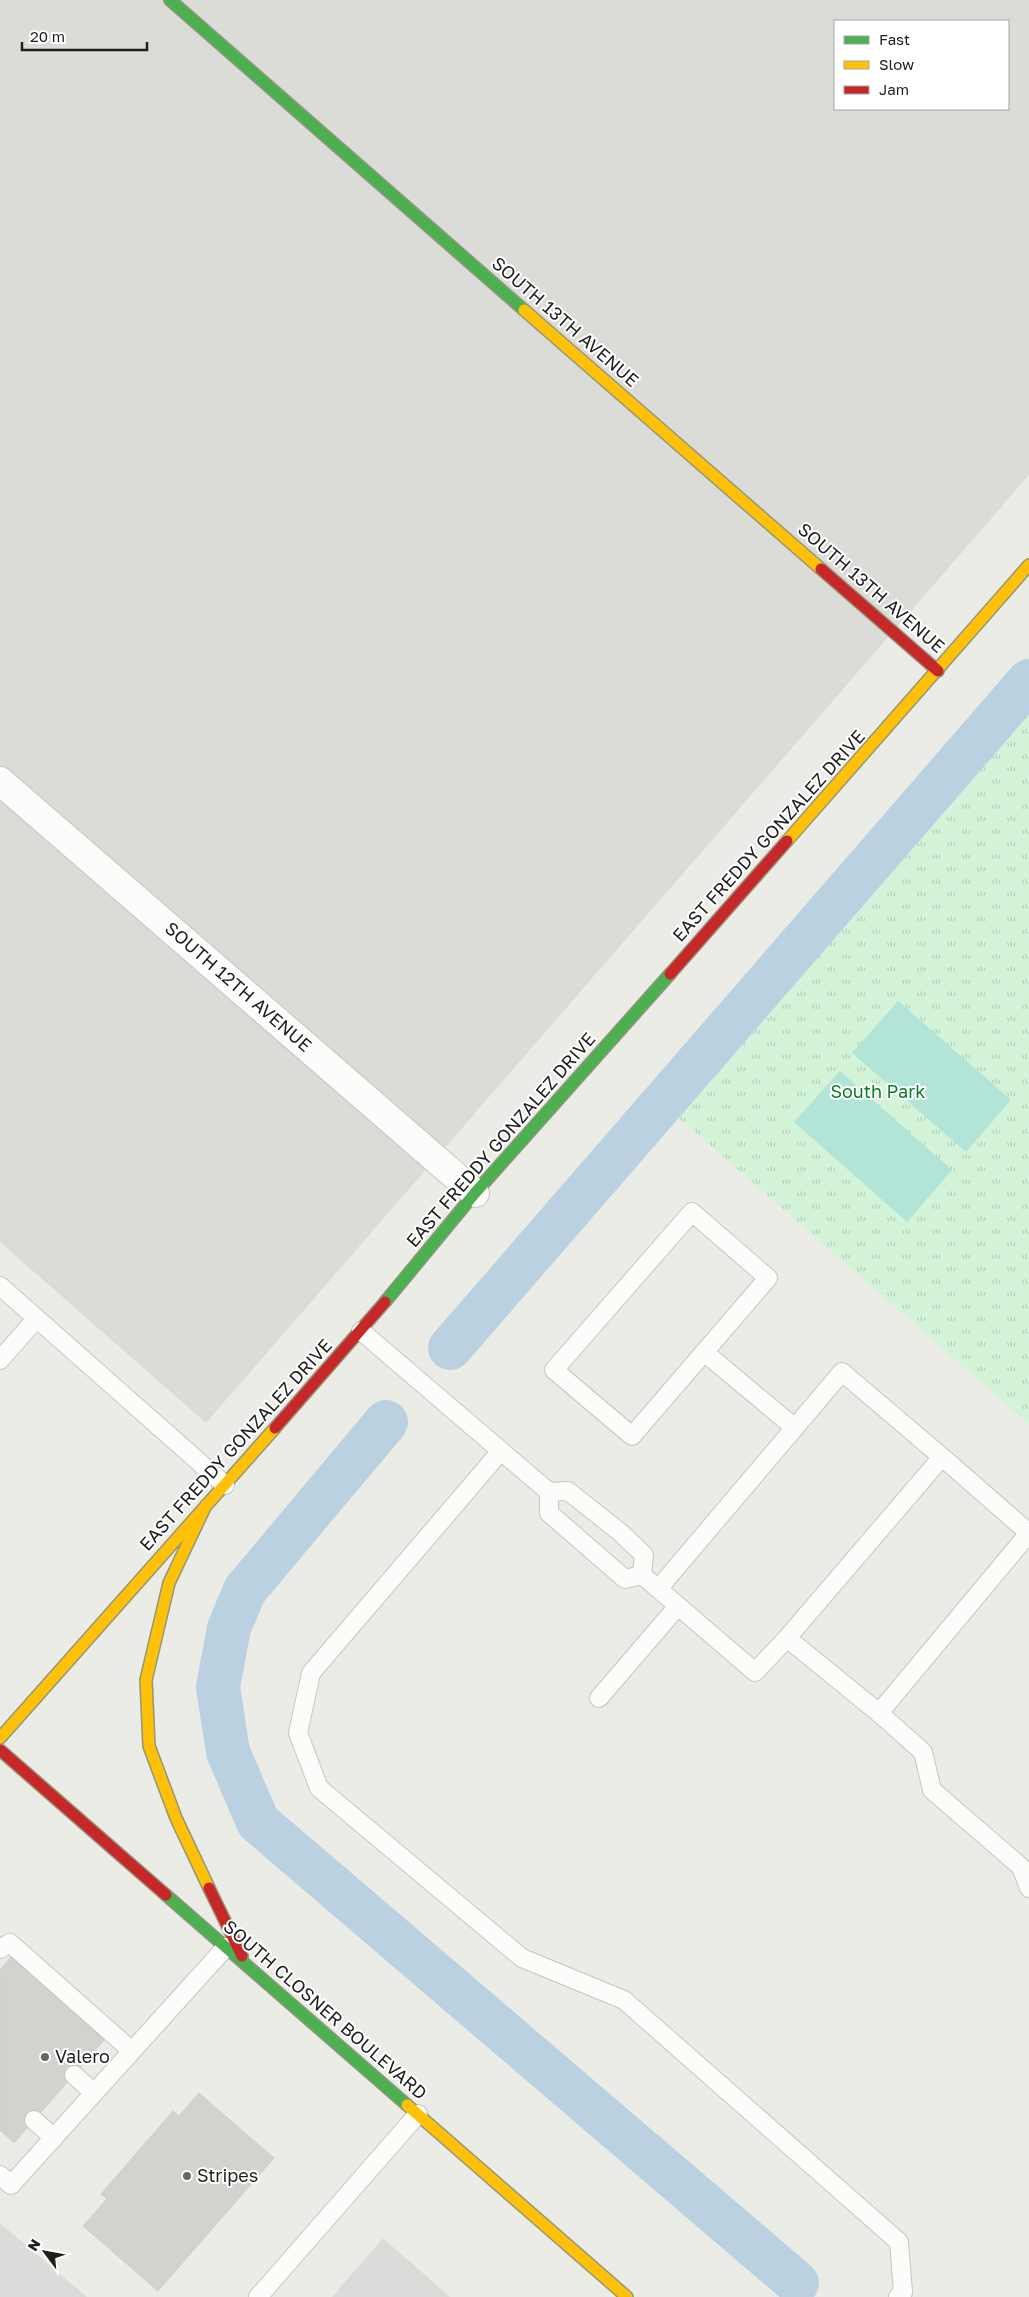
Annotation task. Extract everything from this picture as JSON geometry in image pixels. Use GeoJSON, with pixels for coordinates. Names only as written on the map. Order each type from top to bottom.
{"type":"FeatureCollection","features":[{"type":"Feature","properties":{"kind":"main road","name":"SOUTH 13TH AVENUE"},"geometry":{"type":"LineString","coordinates":[[170,0],[938,671]]}},
{"type":"Feature","properties":{"kind":"main road","name":"EAST FREDDY GONZALEZ DRIVE"},"geometry":{"type":"LineString","coordinates":[[0,1738],[361,1331],[475,1193],[938,671],[1029,565]]}},
{"type":"Feature","properties":{"kind":"main road"},"geometry":{"type":"LineString","coordinates":[[206,1505],[169,1583],[148,1670],[146,1680],[149,1746],[176,1818],[246,1964]]}},
{"type":"Feature","properties":{"kind":"main road","name":"SOUTH CLOSNER BOULEVARD"},"geometry":{"type":"LineString","coordinates":[[0,1750],[628,2297]]}},
{"type":"Feature","properties":{"kind":"street","name":"SOUTH 12TH AVENUE"},"geometry":{"type":"LineString","coordinates":[[0,781],[475,1193]]}},
{"type":"Feature","properties":{"kind":"lane"},"geometry":{"type":"LineString","coordinates":[[692,1212],[768,1278],[704,1352],[632,1436],[554,1370],[692,1212]]}},
{"type":"Feature","properties":{"kind":"lane"},"geometry":{"type":"LineString","coordinates":[[0,1286],[225,1485]]}},
{"type":"Feature","properties":{"kind":"lane"},"geometry":{"type":"LineString","coordinates":[[0,1360],[36,1319]]}},
{"type":"Feature","properties":{"kind":"lane"},"geometry":{"type":"LineString","coordinates":[[361,1331],[549,1492],[568,1490],[621,1533],[644,1555],[642,1576]]}},
{"type":"Feature","properties":{"kind":"lane"},"geometry":{"type":"LineString","coordinates":[[704,1352],[795,1428]]}},
{"type":"Feature","properties":{"kind":"lane"},"geometry":{"type":"LineString","coordinates":[[658,1589],[842,1372],[1029,1533],[879,1713]]}},
{"type":"Feature","properties":{"kind":"lane"},"geometry":{"type":"LineString","coordinates":[[501,1451],[311,1673],[298,1733],[320,1788],[522,1958],[624,2000],[899,2242],[903,2292],[898,2297]]}},
{"type":"Feature","properties":{"kind":"lane"},"geometry":{"type":"LineString","coordinates":[[549,1492],[549,1513],[625,1579],[642,1576],[754,1672],[787,1638],[942,1457]]}},
{"type":"Feature","properties":{"kind":"lane"},"geometry":{"type":"LineString","coordinates":[[600,1698],[678,1606]]}},
{"type":"Feature","properties":{"kind":"lane"},"geometry":{"type":"LineString","coordinates":[[787,1638],[924,1752],[932,1790],[1022,1866],[1029,1888]]}},
{"type":"Feature","properties":{"kind":"lane"},"geometry":{"type":"LineString","coordinates":[[0,1949],[10,1943],[132,2051]]}},
{"type":"Feature","properties":{"kind":"lane"},"geometry":{"type":"LineString","coordinates":[[0,2175],[11,2185],[226,1947]]}},
{"type":"Feature","properties":{"kind":"lane"},"geometry":{"type":"LineString","coordinates":[[74,2075],[94,2093]]}},
{"type":"Feature","properties":{"kind":"lane"},"geometry":{"type":"LineString","coordinates":[[258,2297],[418,2114]]}},
{"type":"Feature","properties":{"kind":"lane"},"geometry":{"type":"LineString","coordinates":[[34,2120],[54,2138]]}},
{"type":"Feature","properties":{"kind":"shaded area"},"geometry":{"type":"Polygon","coordinates":[[[0,0],[1029,0],[1029,475],[206,1423],[0,1242],[0,0]]]}},
{"type":"Feature","properties":{"kind":"shaded area"},"geometry":{"type":"Polygon","coordinates":[[[0,2223],[87,2297],[0,2297],[0,2223]]]}},
{"type":"Feature","properties":{"kind":"shaded area"},"geometry":{"type":"Polygon","coordinates":[[[383,2238],[450,2297],[332,2297],[383,2238]]]}},
{"type":"Feature","properties":{"kind":"green space","name":"South Park"},"geometry":{"type":"Polygon","coordinates":[[[1029,686],[1029,1424],[665,1106],[1029,686]]]}},
{"type":"Feature","properties":{"kind":"green space"},"geometry":{"type":"Polygon","coordinates":[[[898,1001],[1011,1100],[966,1152],[852,1053],[898,1001]]]}},
{"type":"Feature","properties":{"kind":"green space"},"geometry":{"type":"Polygon","coordinates":[[[840,1071],[952,1170],[907,1222],[794,1122],[840,1071]]]}},
{"type":"Feature","properties":{"kind":"building","name":"Valero"},"geometry":{"type":"Polygon","coordinates":[[[11,1957],[105,2039],[14,2143],[0,2130],[0,1970],[11,1957]]]}},
{"type":"Feature","properties":{"kind":"building","name":"Stripes"},"geometry":{"type":"Polygon","coordinates":[[[199,2093],[274,2158],[158,2291],[83,2226],[107,2199],[101,2194],[173,2111],[179,2116],[199,2093]]]}},
{"type":"Feature","properties":{"kind":"waterway"},"geometry":{"type":"LineString","coordinates":[[450,1348],[1029,681]]}},
{"type":"Feature","properties":{"kind":"waterway"},"geometry":{"type":"LineString","coordinates":[[386,1422],[245,1590],[229,1628],[218,1687],[228,1752],[258,1822],[797,2283]]}},
{"type":"Feature","properties":{"kind":"traffic: fast"},"geometry":{"type":"LineString","coordinates":[[170,0],[524,310]]}},
{"type":"Feature","properties":{"kind":"traffic: fast"},"geometry":{"type":"LineString","coordinates":[[385,1302],[475,1193],[670,974]]}},
{"type":"Feature","properties":{"kind":"traffic: fast"},"geometry":{"type":"LineString","coordinates":[[166,1895],[407,2105]]}},
{"type":"Feature","properties":{"kind":"traffic: slow"},"geometry":{"type":"LineString","coordinates":[[524,310],[821,569]]}},
{"type":"Feature","properties":{"kind":"traffic: slow"},"geometry":{"type":"LineString","coordinates":[[787,841],[1029,565]]}},
{"type":"Feature","properties":{"kind":"traffic: slow"},"geometry":{"type":"LineString","coordinates":[[0,1738],[275,1428]]}},
{"type":"Feature","properties":{"kind":"traffic: slow"},"geometry":{"type":"LineString","coordinates":[[206,1505],[169,1583],[146,1680],[149,1746],[176,1818],[209,1888]]}},
{"type":"Feature","properties":{"kind":"traffic: slow"},"geometry":{"type":"LineString","coordinates":[[407,2105],[627,2297]]}},
{"type":"Feature","properties":{"kind":"traffic: jam"},"geometry":{"type":"LineString","coordinates":[[821,569],[938,671]]}},
{"type":"Feature","properties":{"kind":"traffic: jam"},"geometry":{"type":"LineString","coordinates":[[670,974],[787,841]]}},
{"type":"Feature","properties":{"kind":"traffic: jam"},"geometry":{"type":"LineString","coordinates":[[275,1428],[385,1302]]}},
{"type":"Feature","properties":{"kind":"traffic: jam"},"geometry":{"type":"LineString","coordinates":[[0,1750],[166,1895]]}},
{"type":"Feature","properties":{"kind":"traffic: jam"},"geometry":{"type":"LineString","coordinates":[[209,1888],[242,1956]]}},
{"type":"Feature","properties":{"kind":"place","name":"Valero"},"geometry":{"type":"Point","coordinates":[45,2057]}},
{"type":"Feature","properties":{"kind":"place","name":"Stripes"},"geometry":{"type":"Point","coordinates":[187,2176]}}]}
